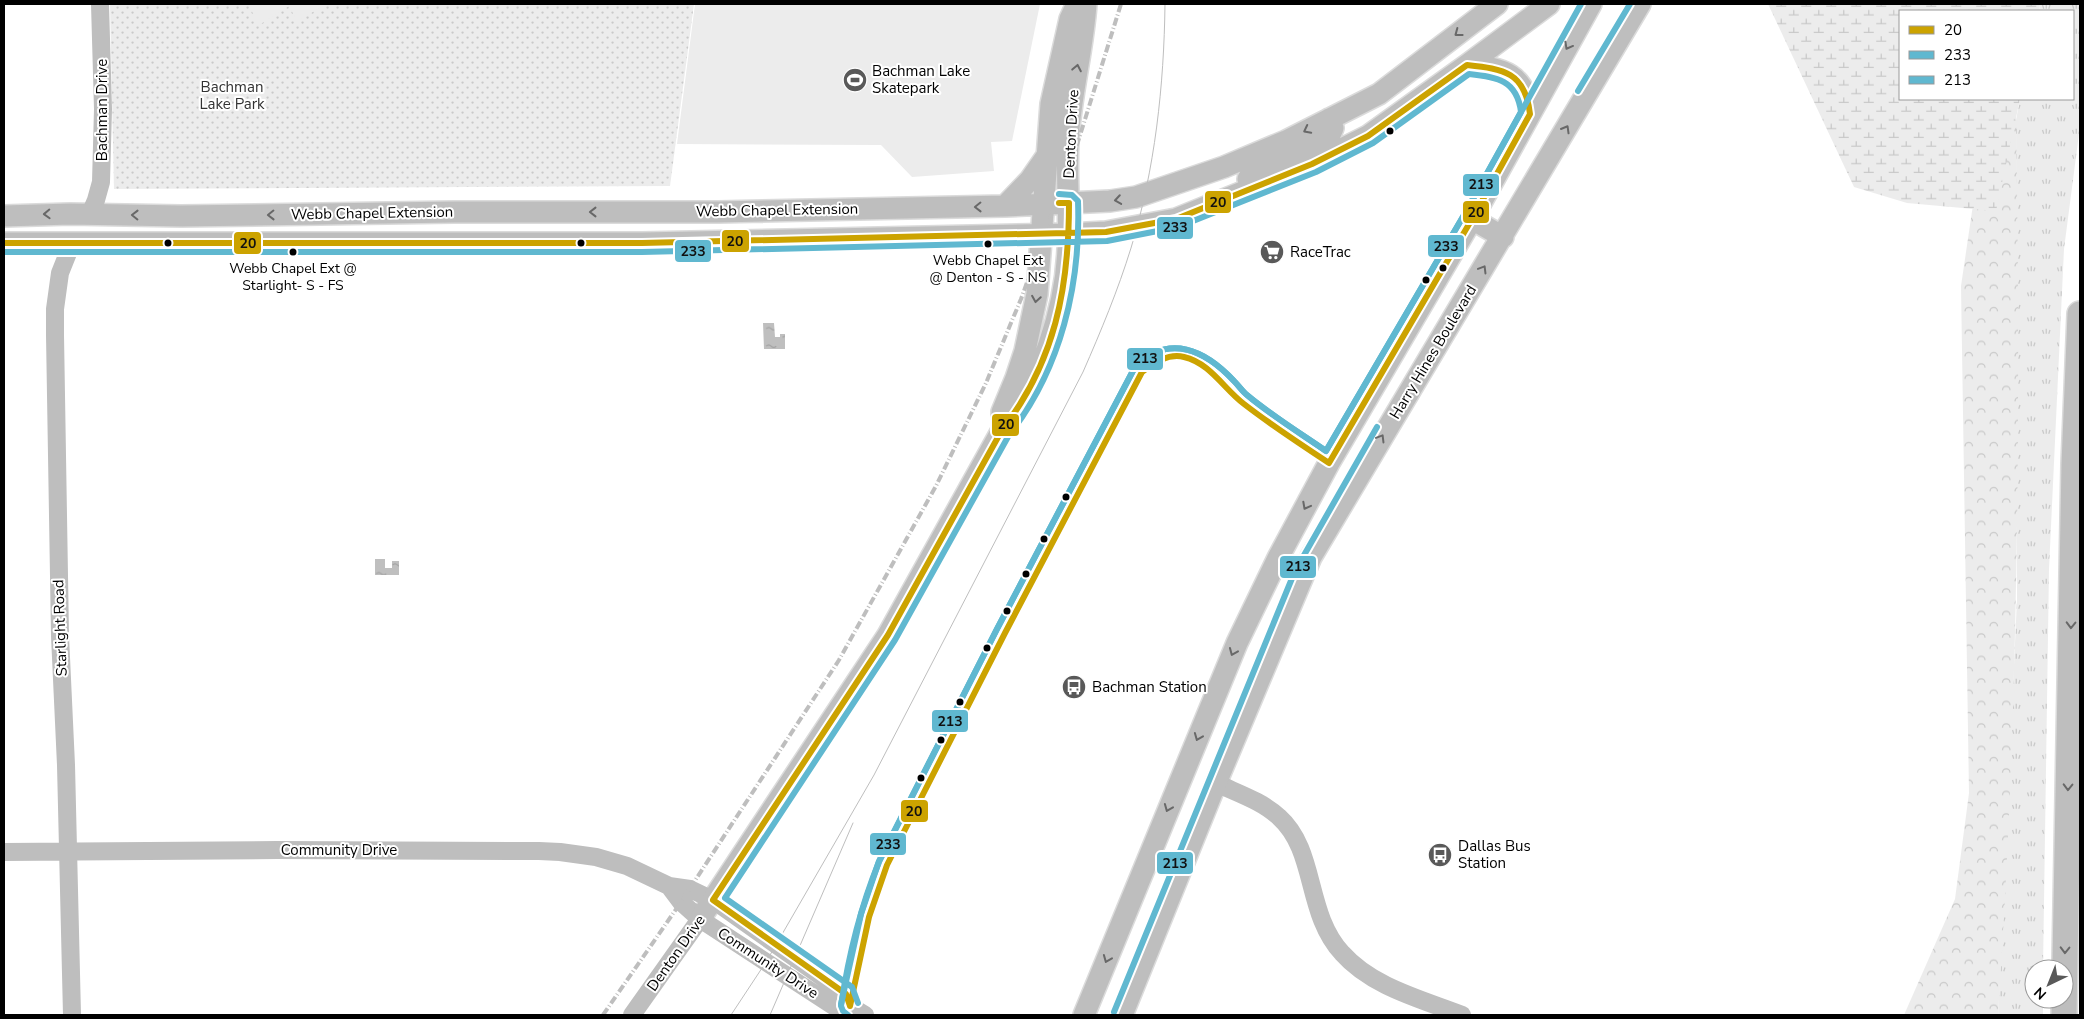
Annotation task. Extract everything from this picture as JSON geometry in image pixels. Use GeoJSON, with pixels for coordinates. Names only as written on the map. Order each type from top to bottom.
{"type":"FeatureCollection","features":[{"type":"Feature","properties":{"kind":"highway"},"geometry":{"type":"LineString","coordinates":[[2064,1015],[2074,464],[2080,314]]}},
{"type":"Feature","properties":{"kind":"main road","name":"Denton Drive"},"geometry":{"type":"LineString","coordinates":[[1002,430],[1002,412],[1016,378],[1037,294],[1052,104],[1070,19],[1076,4]]}},
{"type":"Feature","properties":{"kind":"main road","name":"Denton Drive"},"geometry":{"type":"LineString","coordinates":[[700,919],[888,635],[1002,430],[1014,417],[1029,392],[1044,356],[1066,278],[1069,234],[1068,139],[1086,4]]}},
{"type":"Feature","properties":{"kind":"main road","name":"Webb Chapel Extension"},"geometry":{"type":"LineString","coordinates":[[4,216],[90,214],[181,216],[820,209],[1005,206],[1110,201],[1136,197],[1166,188],[1278,144],[1379,94],[1497,4]]}},
{"type":"Feature","properties":{"kind":"main road","name":"Webb Chapel Extension"},"geometry":{"type":"LineString","coordinates":[[4,242],[642,243],[1106,232],[1176,219],[1312,164],[1368,136],[1549,4]]}},
{"type":"Feature","properties":{"kind":"main road"},"geometry":{"type":"LineString","coordinates":[[1084,1015],[1237,643],[1278,558],[1329,463],[1472,220],[1592,4]]}},
{"type":"Feature","properties":{"kind":"main road","name":"Harry Hines Boulevard"},"geometry":{"type":"LineString","coordinates":[[1122,1015],[1303,574],[1356,480],[1640,4]]}},
{"type":"Feature","properties":{"kind":"main road"},"geometry":{"type":"LineString","coordinates":[[1467,65],[1488,67],[1508,72],[1525,92],[1528,98],[1530,114]]}},
{"type":"Feature","properties":{"kind":"main road"},"geometry":{"type":"LineString","coordinates":[[1237,193],[1252,172],[1329,137],[1333,128],[1329,119]]}},
{"type":"Feature","properties":{"kind":"main road"},"geometry":{"type":"LineString","coordinates":[[1005,206],[1030,180],[1047,157]]}},
{"type":"Feature","properties":{"kind":"main road"},"geometry":{"type":"LineString","coordinates":[[717,241],[749,226],[770,223],[810,222],[815,218],[820,209]]}},
{"type":"Feature","properties":{"kind":"main road"},"geometry":{"type":"LineString","coordinates":[[642,211],[642,243]]}},
{"type":"Feature","properties":{"kind":"main road"},"geometry":{"type":"LineString","coordinates":[[72,243],[90,214]]}},
{"type":"Feature","properties":{"kind":"main road"},"geometry":{"type":"LineString","coordinates":[[371,243],[372,214]]}},
{"type":"Feature","properties":{"kind":"main road"},"geometry":{"type":"LineString","coordinates":[[1472,220],[1502,238]]}},
{"type":"Feature","properties":{"kind":"main road"},"geometry":{"type":"LineString","coordinates":[[1329,463],[1356,480]]}},
{"type":"Feature","properties":{"kind":"main road"},"geometry":{"type":"LineString","coordinates":[[1187,763],[1216,783]]}},
{"type":"Feature","properties":{"kind":"street","name":"Bachman Drive"},"geometry":{"type":"LineString","coordinates":[[90,214],[101,182],[103,109],[100,4]]}},
{"type":"Feature","properties":{"kind":"street","name":"Starlight Road"},"geometry":{"type":"LineString","coordinates":[[72,243],[60,273],[55,310],[60,636],[72,1015]]}},
{"type":"Feature","properties":{"kind":"street"},"geometry":{"type":"LineString","coordinates":[[1216,783],[1265,806],[1280,817],[1291,830],[1304,860],[1320,920],[1329,938],[1342,954],[1373,978],[1394,989],[1462,1015]]}},
{"type":"Feature","properties":{"kind":"street","name":"Community Drive"},"geometry":{"type":"LineString","coordinates":[[4,852],[350,850],[560,852],[596,857],[626,866],[669,886],[690,890],[713,900],[846,994],[857,1010]]}},
{"type":"Feature","properties":{"kind":"street","name":"Community Drive"},"geometry":{"type":"LineString","coordinates":[[669,886],[681,902],[700,919],[838,1009],[857,1010]]}},
{"type":"Feature","properties":{"kind":"street","name":"Denton Drive"},"geometry":{"type":"LineString","coordinates":[[632,1015],[700,919]]}},
{"type":"Feature","properties":{"kind":"green space","name":"Bachman Lake Park"},"geometry":{"type":"Polygon","coordinates":[[[110,4],[694,4],[670,186],[114,189],[110,4]]]}},
{"type":"Feature","properties":{"kind":"green space"},"geometry":{"type":"Polygon","coordinates":[[[248,4],[327,4],[297,21],[289,6],[259,25],[248,4]]]}},
{"type":"Feature","properties":{"kind":"green space","name":"Bachman Lake Skatepark"},"geometry":{"type":"Polygon","coordinates":[[[695,4],[1040,4],[1012,141],[991,142],[994,171],[912,177],[881,145],[677,144],[695,4]]]}},
{"type":"Feature","properties":{"kind":"green space"},"geometry":{"type":"Polygon","coordinates":[[[1768,4],[2040,4],[2039,10],[1899,10],[1899,100],[2020,100],[1996,211],[1907,203],[1854,187],[1768,4]]]}},
{"type":"Feature","properties":{"kind":"green space"},"geometry":{"type":"Polygon","coordinates":[[[2040,4],[2080,4],[2080,126],[2064,249],[2049,569],[2043,959],[2024,959],[2024,1009],[2043,1009],[2043,1015],[1998,1015],[2017,599],[2016,120],[2020,100],[2074,100],[2074,10],[2039,10],[2040,4]]]}},
{"type":"Feature","properties":{"kind":"green space"},"geometry":{"type":"Polygon","coordinates":[[[1987,110],[2016,120],[2018,456],[2014,679],[2005,903],[1998,1015],[1904,1015],[1955,899],[1969,793],[1961,286],[1987,110]]]}},
{"type":"Feature","properties":{"kind":"water"},"geometry":{"type":"Polygon","coordinates":[[[763,323],[774,323],[775,337],[785,334],[785,349],[764,349],[763,323]]]}},
{"type":"Feature","properties":{"kind":"water"},"geometry":{"type":"Polygon","coordinates":[[[375,559],[385,559],[385,568],[392,568],[392,561],[399,561],[399,575],[375,575],[375,559]]]}},
{"type":"Feature","properties":{"kind":"tram line"},"geometry":{"type":"LineString","coordinates":[[731,1015],[766,962],[874,775],[1090,357],[1126,264],[1146,188],[1157,127],[1163,66],[1165,4]]}},
{"type":"Feature","properties":{"kind":"tram line"},"geometry":{"type":"LineString","coordinates":[[770,1015],[853,823]]}},
{"type":"Feature","properties":{"kind":"railway"},"geometry":{"type":"LineString","coordinates":[[603,1015],[681,902],[839,660],[936,486],[986,383],[1021,299],[1077,145],[1121,4]]}},
{"type":"Feature","properties":{"kind":"transit line","name":"213"},"geometry":{"type":"LineString","coordinates":[[848,1015],[841,1006],[847,970],[861,915],[879,862],[997,629],[1135,367],[1161,350],[1174,348],[1199,354],[1223,370],[1257,403],[1326,451],[1464,215],[1581,4]]}},
{"type":"Feature","properties":{"kind":"transit line","name":"213"},"geometry":{"type":"LineString","coordinates":[[1578,91],[1630,4]]}},
{"type":"Feature","properties":{"kind":"transit line","name":"20"},"geometry":{"type":"LineString","coordinates":[[4,243],[642,243],[1106,232],[1176,219],[1312,164],[1368,136],[1467,65],[1502,71],[1518,81],[1523,89],[1530,114],[1472,219],[1329,463],[1254,412],[1202,365],[1193,360],[1172,356],[1156,362],[1142,372],[1005,633],[887,865],[869,917],[850,1006]]}},
{"type":"Feature","properties":{"kind":"transit line","name":"233"},"geometry":{"type":"LineString","coordinates":[[4,252],[642,252],[1107,241],[1178,227],[1316,172],[1373,143],[1469,74],[1497,79],[1510,87],[1519,101],[1521,112],[1464,215],[1326,451],[1257,403],[1223,370],[1199,354],[1174,348],[1161,350],[1135,367],[997,629],[879,861],[861,914],[841,1004]]}},
{"type":"Feature","properties":{"kind":"transit line","name":"233"},"geometry":{"type":"LineString","coordinates":[[858,1003],[852,987],[725,898],[895,640],[1009,435],[1027,409],[1042,382],[1064,324],[1076,263],[1078,201],[1072,195],[1059,194]]}},
{"type":"Feature","properties":{"kind":"transit line","name":"20"},"geometry":{"type":"LineString","coordinates":[[850,1006],[846,994],[713,900],[888,635],[1002,430],[1035,378],[1055,323],[1066,265],[1069,203],[1059,203]]}},
{"type":"Feature","properties":{"kind":"transit line","name":"213"},"geometry":{"type":"LineString","coordinates":[[1114,1012],[1295,571],[1377,427]]}},
{"type":"Feature","properties":{"kind":"place","name":"Bachman Lake Skatepark"},"geometry":{"type":"Point","coordinates":[855,80]}},
{"type":"Feature","properties":{"kind":"place","name":"Webb Chapel Ext @ Denton - S - NS"},"geometry":{"type":"Point","coordinates":[988,244]}},
{"type":"Feature","properties":{"kind":"place","name":"Webb Chapel Ext @ Starlight- S - FS"},"geometry":{"type":"Point","coordinates":[293,252]}},
{"type":"Feature","properties":{"kind":"place","name":"RaceTrac"},"geometry":{"type":"Point","coordinates":[1272,252]}},
{"type":"Feature","properties":{"kind":"place","name":"Bachman Station"},"geometry":{"type":"Point","coordinates":[1074,687]}},
{"type":"Feature","properties":{"kind":"place","name":"Dallas Bus Station"},"geometry":{"type":"Point","coordinates":[1440,855]}}]}
